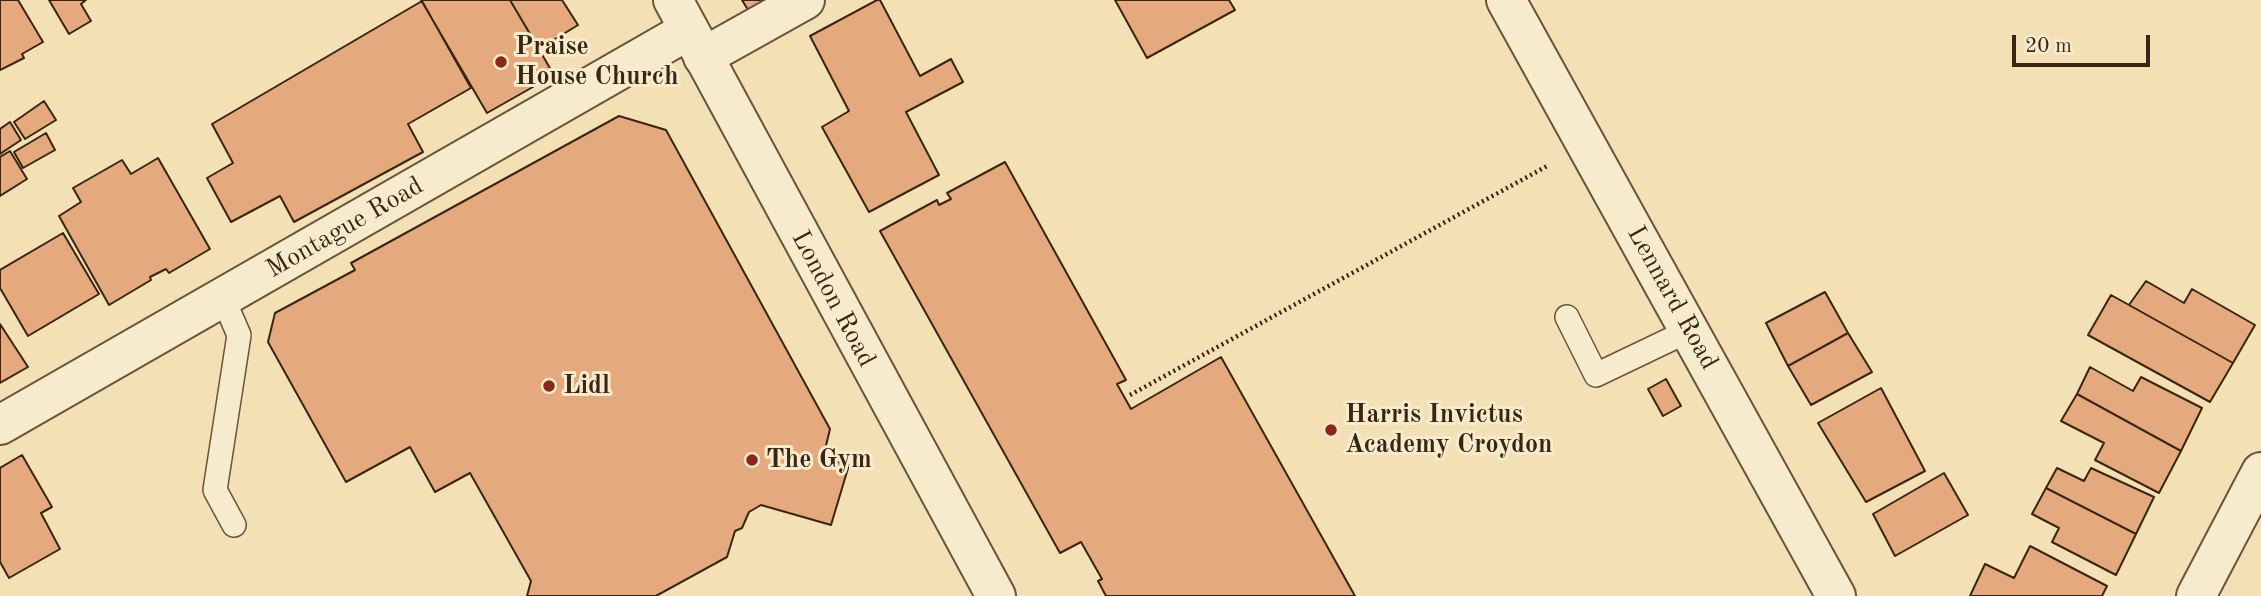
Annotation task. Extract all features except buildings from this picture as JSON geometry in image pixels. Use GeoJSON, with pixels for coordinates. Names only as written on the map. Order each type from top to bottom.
{"type":"FeatureCollection","features":[{"type":"Feature","properties":{"kind":"street","name":"Montague Road"},"geometry":{"type":"LineString","coordinates":[[5,422],[688,29],[805,0]]}},
{"type":"Feature","properties":{"kind":"street","name":"Lennard Road"},"geometry":{"type":"LineString","coordinates":[[1506,0],[1836,596]]}},
{"type":"Feature","properties":{"kind":"street","name":"London Road"},"geometry":{"type":"LineString","coordinates":[[688,29],[996,596]]}},
{"type":"Feature","properties":{"kind":"street"},"geometry":{"type":"LineString","coordinates":[[2196,596],[2261,472]]}},
{"type":"Feature","properties":{"kind":"lane"},"geometry":{"type":"LineString","coordinates":[[223,298],[239,335],[215,490],[234,525]]}},
{"type":"Feature","properties":{"kind":"lane"},"geometry":{"type":"LineString","coordinates":[[1567,317],[1597,375],[1690,330]]}},
{"type":"Feature","properties":{"kind":"path"},"geometry":{"type":"LineString","coordinates":[[1130,395],[1587,145]]}},
{"type":"Feature","properties":{"kind":"place","name":"Praise House Church"},"geometry":{"type":"Point","coordinates":[501,62]}},
{"type":"Feature","properties":{"kind":"place","name":"Lidl"},"geometry":{"type":"Point","coordinates":[549,386]}},
{"type":"Feature","properties":{"kind":"place","name":"Harris Invictus Academy Croydon"},"geometry":{"type":"Point","coordinates":[1331,430]}},
{"type":"Feature","properties":{"kind":"place","name":"The Gym"},"geometry":{"type":"Point","coordinates":[752,460]}}]}
